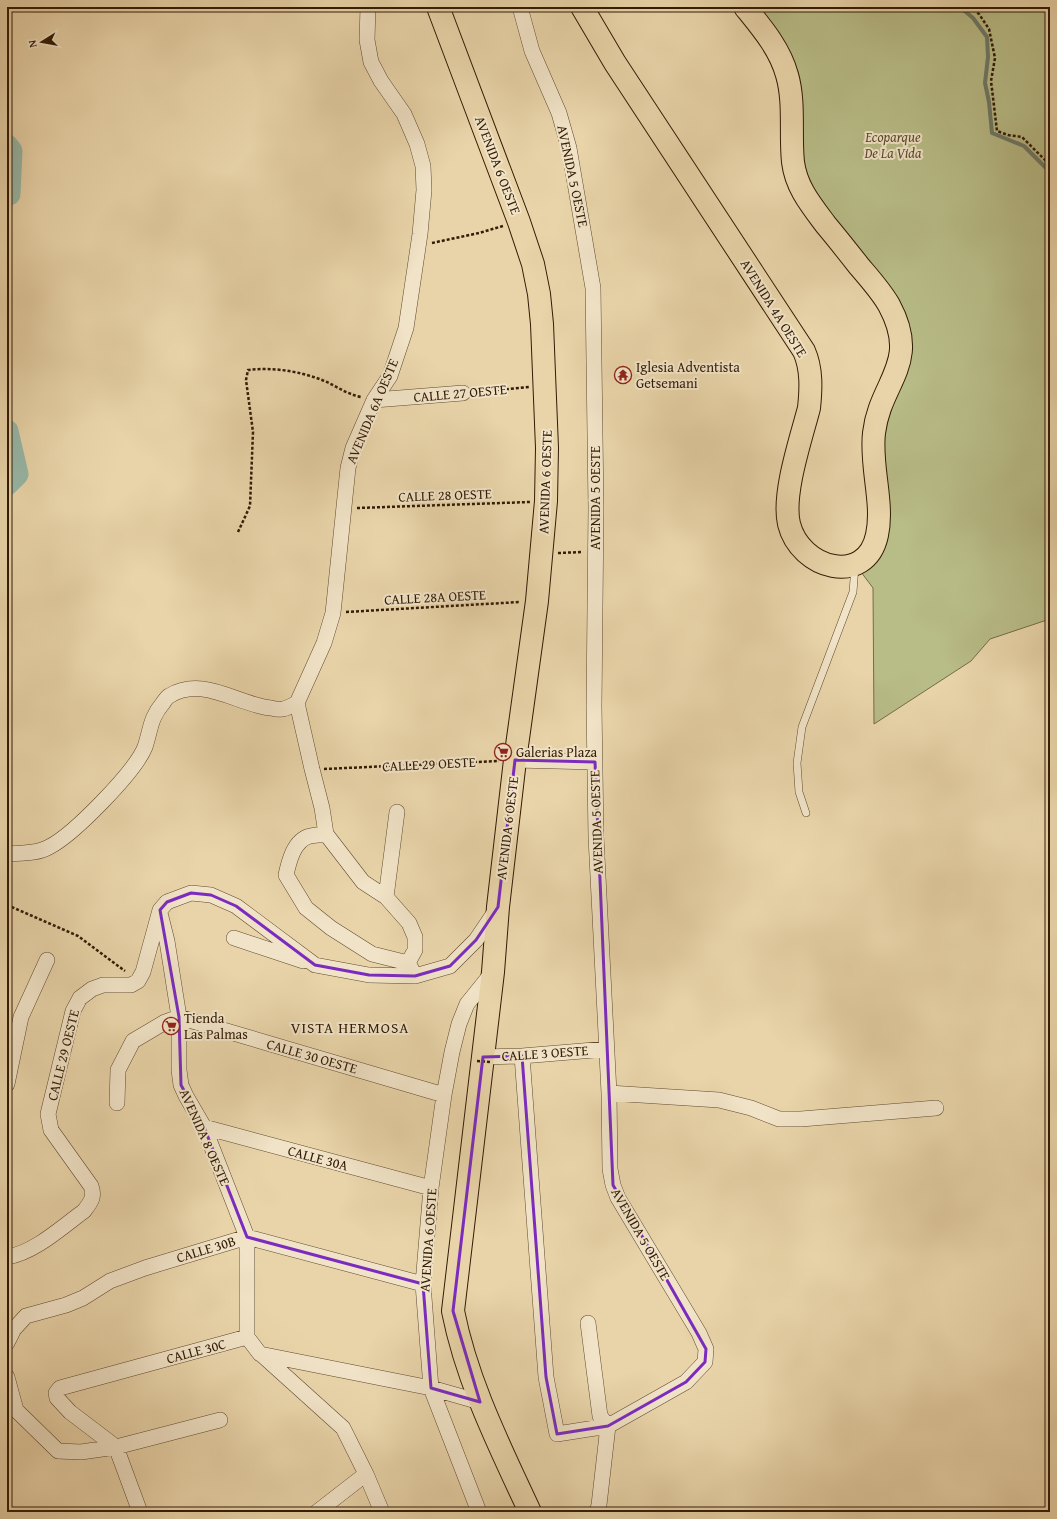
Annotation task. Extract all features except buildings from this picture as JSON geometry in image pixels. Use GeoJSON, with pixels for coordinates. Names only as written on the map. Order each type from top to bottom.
{"type":"FeatureCollection","features":[{"type":"Feature","properties":{"kind":"main road","name":"AVENIDA 6 OESTE"},"geometry":{"type":"LineString","coordinates":[[438,7],[519,222],[533,264],[539,294],[546,386],[546,502],[542,553],[537,601],[515,760],[498,907],[484,1060],[456,1284],[454,1311],[458,1335],[480,1402],[530,1512]]}},
{"type":"Feature","properties":{"kind":"main road","name":"AVENIDA 4A OESTE"},"geometry":{"type":"LineString","coordinates":[[582,7],[615,63],[804,351],[809,366],[809,408],[789,490],[788,522],[795,540],[807,554],[818,562],[838,567],[855,564]]}},
{"type":"Feature","properties":{"kind":"main road"},"geometry":{"type":"LineString","coordinates":[[745,7],[777,51],[787,75],[790,97],[793,162],[798,186],[815,210],[876,286],[889,305],[900,332],[901,349],[898,368],[878,413],[874,432],[873,454],[878,507],[878,529],[873,546],[862,559],[855,564]]}},
{"type":"Feature","properties":{"kind":"street","name":"AVENIDA 6A OESTE"},"geometry":{"type":"LineString","coordinates":[[297,703],[324,643],[333,613],[348,468],[353,448],[374,400],[390,376],[406,328],[424,190],[422,166],[417,144],[404,114],[381,80],[371,62],[367,40],[368,7]]}},
{"type":"Feature","properties":{"kind":"street","name":"AVENIDA 5 OESTE"},"geometry":{"type":"LineString","coordinates":[[520,7],[532,51],[559,113],[569,148],[593,288],[595,379],[594,706],[596,837],[609,1093],[610,1169],[613,1185],[618,1198],[699,1333],[706,1349],[705,1362],[686,1382],[608,1426],[557,1434],[546,1377],[522,1056]]}},
{"type":"Feature","properties":{"kind":"street","name":"CALLE 27 OESTE"},"geometry":{"type":"LineString","coordinates":[[374,400],[462,393]]}},
{"type":"Feature","properties":{"kind":"street"},"geometry":{"type":"LineString","coordinates":[[7,854],[34,852],[48,848],[59,842],[98,806],[132,768],[144,748],[155,712],[168,696],[188,689],[206,689],[263,708],[283,710],[297,703],[322,808],[326,834],[363,882],[386,897],[409,923],[415,937],[412,970]]}},
{"type":"Feature","properties":{"kind":"street"},"geometry":{"type":"LineString","coordinates":[[515,760],[595,762]]}},
{"type":"Feature","properties":{"kind":"street"},"geometry":{"type":"LineString","coordinates":[[386,897],[397,812]]}},
{"type":"Feature","properties":{"kind":"street"},"geometry":{"type":"LineString","coordinates":[[326,834],[308,836],[298,844],[289,862],[286,875],[292,886],[306,908],[331,928],[372,954],[412,970]]}},
{"type":"Feature","properties":{"kind":"street"},"geometry":{"type":"LineString","coordinates":[[138,981],[143,972],[160,910],[167,902],[191,893],[210,895],[236,906],[315,965]]}},
{"type":"Feature","properties":{"kind":"street"},"geometry":{"type":"LineString","coordinates":[[234,938],[315,965],[369,975],[450,966],[476,940],[498,907]]}},
{"type":"Feature","properties":{"kind":"street","name":"AVENIDA 8 OESTE"},"geometry":{"type":"LineString","coordinates":[[160,910],[167,941],[178,1017],[179,1070],[181,1084],[186,1096],[204,1127],[247,1237],[247,1337]]}},
{"type":"Feature","properties":{"kind":"street"},"geometry":{"type":"LineString","coordinates":[[7,1084],[21,1017],[47,960]]}},
{"type":"Feature","properties":{"kind":"street","name":"AVENIDA 6 OESTE"},"geometry":{"type":"LineString","coordinates":[[479,1512],[431,1388],[424,1284],[431,1188],[444,1095],[459,1024],[467,1004],[493,972]]}},
{"type":"Feature","properties":{"kind":"street","name":"CALLE 29 OESTE"},"geometry":{"type":"LineString","coordinates":[[7,1257],[15,1256],[29,1250],[84,1211],[94,1195],[91,1186],[51,1130],[48,1114],[72,1011],[80,998],[92,989],[103,986],[131,985],[138,981]]}},
{"type":"Feature","properties":{"kind":"street"},"geometry":{"type":"LineString","coordinates":[[117,1103],[118,1070],[133,1041],[165,1022],[178,1017]]}},
{"type":"Feature","properties":{"kind":"street","name":"CALLE 30 OESTE"},"geometry":{"type":"LineString","coordinates":[[178,1017],[444,1095]]}},
{"type":"Feature","properties":{"kind":"street","name":"CALLE 3 OESTE"},"geometry":{"type":"LineString","coordinates":[[484,1060],[606,1049]]}},
{"type":"Feature","properties":{"kind":"street"},"geometry":{"type":"LineString","coordinates":[[609,1093],[719,1100],[751,1108],[779,1119],[801,1119],[936,1108]]}},
{"type":"Feature","properties":{"kind":"street","name":"CALLE 30A"},"geometry":{"type":"LineString","coordinates":[[204,1127],[431,1188]]}},
{"type":"Feature","properties":{"kind":"street","name":"CALLE 30B"},"geometry":{"type":"LineString","coordinates":[[7,1344],[14,1329],[26,1316],[66,1305],[83,1298],[110,1281],[145,1268],[247,1237],[424,1284]]}},
{"type":"Feature","properties":{"kind":"street"},"geometry":{"type":"LineString","coordinates":[[588,1322],[600,1416],[608,1426],[597,1512]]}},
{"type":"Feature","properties":{"kind":"street"},"geometry":{"type":"LineString","coordinates":[[247,1337],[260,1354],[343,1428],[366,1474],[382,1512]]}},
{"type":"Feature","properties":{"kind":"street","name":"CALLE 30C"},"geometry":{"type":"LineString","coordinates":[[116,1447],[70,1412],[57,1398],[56,1393],[60,1388],[247,1337]]}},
{"type":"Feature","properties":{"kind":"street"},"geometry":{"type":"LineString","coordinates":[[260,1354],[431,1388],[480,1402]]}},
{"type":"Feature","properties":{"kind":"street"},"geometry":{"type":"LineString","coordinates":[[7,1377],[16,1410],[58,1450],[81,1452],[116,1447],[220,1420]]}},
{"type":"Feature","properties":{"kind":"street"},"geometry":{"type":"LineString","coordinates":[[116,1447],[140,1512]]}},
{"type":"Feature","properties":{"kind":"street"},"geometry":{"type":"LineString","coordinates":[[317,1512],[366,1474]]}},
{"type":"Feature","properties":{"kind":"lane"},"geometry":{"type":"LineString","coordinates":[[806,813],[798,792],[797,764],[802,727],[853,592],[855,564]]}},
{"type":"Feature","properties":{"kind":"path"},"geometry":{"type":"LineString","coordinates":[[969,7],[979,14],[989,28],[995,58],[991,81],[996,131],[1022,137],[1050,165]]}},
{"type":"Feature","properties":{"kind":"path"},"geometry":{"type":"LineString","coordinates":[[418,245],[479,233],[519,222]]}},
{"type":"Feature","properties":{"kind":"path"},"geometry":{"type":"LineString","coordinates":[[238,532],[250,506],[253,432],[246,380],[248,370],[261,368],[299,372],[322,380],[352,395],[374,400]]}},
{"type":"Feature","properties":{"kind":"path","name":"CALLE 27 OESTE"},"geometry":{"type":"LineString","coordinates":[[462,393],[546,386]]}},
{"type":"Feature","properties":{"kind":"path","name":"CALLE 28 OESTE"},"geometry":{"type":"LineString","coordinates":[[344,509],[546,502]]}},
{"type":"Feature","properties":{"kind":"path"},"geometry":{"type":"LineString","coordinates":[[542,553],[595,552]]}},
{"type":"Feature","properties":{"kind":"path","name":"CALLE 28A OESTE"},"geometry":{"type":"LineString","coordinates":[[333,613],[537,601]]}},
{"type":"Feature","properties":{"kind":"path","name":"CALLE 29 OESTE"},"geometry":{"type":"LineString","coordinates":[[312,769],[515,760]]}},
{"type":"Feature","properties":{"kind":"path"},"geometry":{"type":"LineString","coordinates":[[7,905],[78,936],[138,981]]}},
{"type":"Feature","properties":{"kind":"highlighted area"},"geometry":{"type":"Polygon","coordinates":[[[515,760],[595,762],[613,1185],[706,1349],[705,1362],[686,1382],[608,1426],[557,1434],[546,1377],[522,1056],[483,1057],[482,1065],[453,1311],[480,1402],[431,1388],[423,1284],[247,1237],[204,1127],[181,1085],[179,1017],[160,910],[167,902],[191,893],[211,895],[236,906],[315,965],[369,975],[415,976],[450,966],[476,940],[498,907],[515,760]]]}},
{"type":"Feature","properties":{"kind":"green space","name":"Ecoparque De La Vida"},"geometry":{"type":"Polygon","coordinates":[[[745,7],[1050,7],[1050,619],[990,639],[971,661],[874,724],[873,588],[855,564],[862,559],[899,332],[802,192],[790,97],[745,7]]]}},
{"type":"Feature","properties":{"kind":"waterway"},"geometry":{"type":"LineString","coordinates":[[960,7],[973,18],[987,37],[988,57],[985,83],[989,102],[992,133],[1024,146],[1050,172]]}},
{"type":"Feature","properties":{"kind":"waterway"},"geometry":{"type":"LineString","coordinates":[[7,146],[11,151],[9,194],[7,195]]}},
{"type":"Feature","properties":{"kind":"waterway"},"geometry":{"type":"LineString","coordinates":[[7,431],[17,474],[7,484]]}},
{"type":"Feature","properties":{"kind":"place","name":"Iglesia Adventista Getsemani"},"geometry":{"type":"Point","coordinates":[623,375]}},
{"type":"Feature","properties":{"kind":"place","name":"Galerias Plaza"},"geometry":{"type":"Point","coordinates":[503,752]}},
{"type":"Feature","properties":{"kind":"place","name":"Tienda Las Palmas"},"geometry":{"type":"Point","coordinates":[171,1026]}},
{"type":"Feature","properties":{"kind":"district","name":"VISTA HERMOSA"},"geometry":{"type":"Point","coordinates":[350,1028]}}]}
